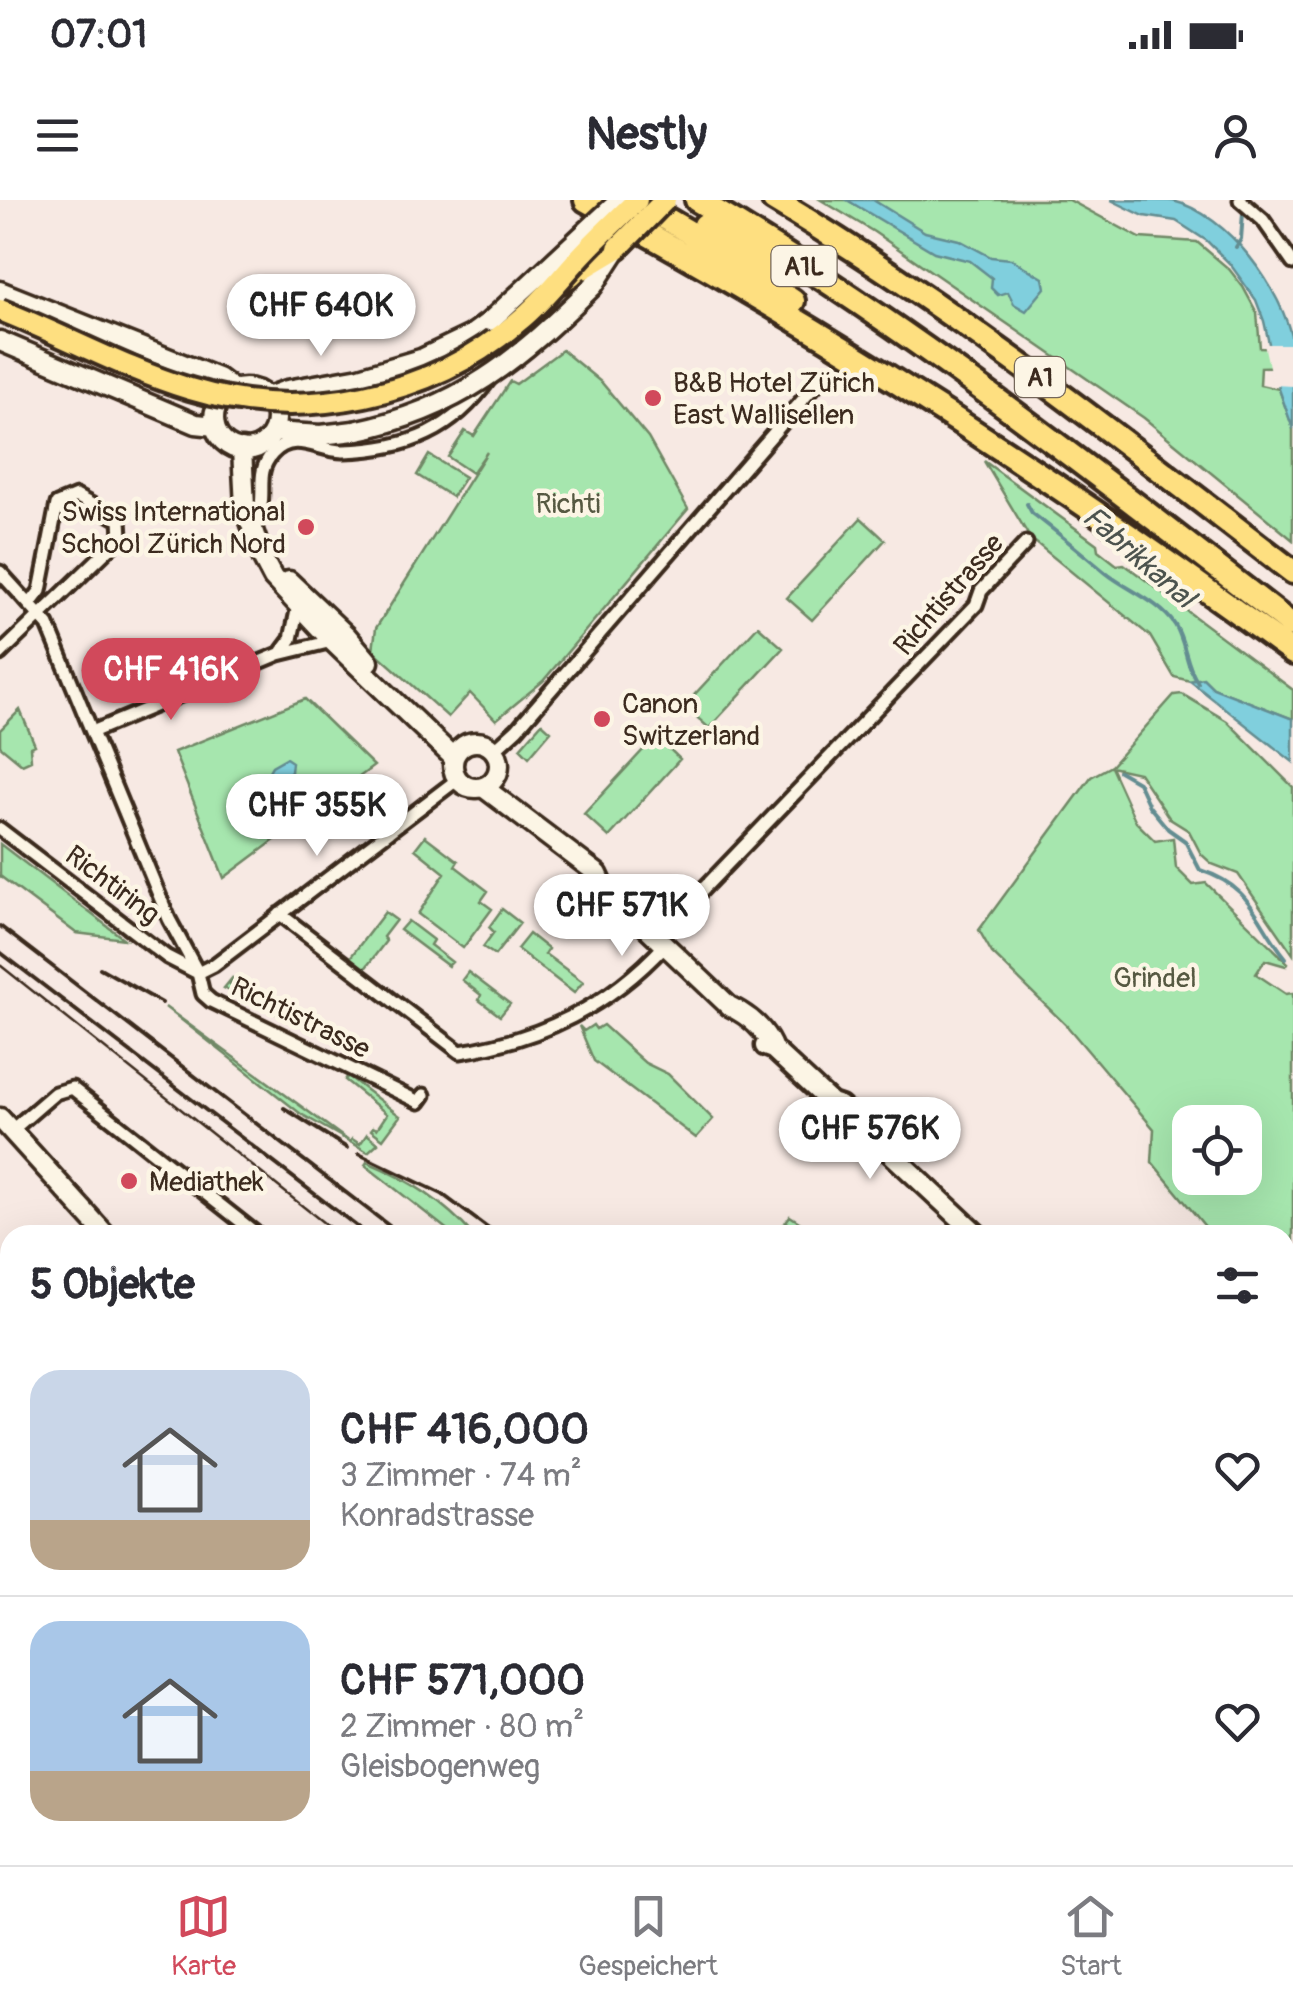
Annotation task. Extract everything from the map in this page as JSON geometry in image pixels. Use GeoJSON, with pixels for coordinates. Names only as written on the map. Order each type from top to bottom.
{"type":"FeatureCollection","features":[{"type":"Feature","properties":{"kind":"highway"},"geometry":{"type":"LineString","coordinates":[[586,200],[869,364],[1072,496],[1293,652]]}},
{"type":"Feature","properties":{"kind":"highway"},"geometry":{"type":"LineString","coordinates":[[635,200],[777,290],[869,364]]}},
{"type":"Feature","properties":{"kind":"highway","name":"A1L"},"geometry":{"type":"LineString","coordinates":[[662,200],[836,300],[909,335]]}},
{"type":"Feature","properties":{"kind":"highway","name":"A1L"},"geometry":{"type":"LineString","coordinates":[[697,200],[909,335],[1066,450],[1293,626]]}},
{"type":"Feature","properties":{"kind":"highway","name":"A1"},"geometry":{"type":"LineString","coordinates":[[774,200],[886,270],[1033,372],[1293,572]]}},
{"type":"Feature","properties":{"kind":"main road"},"geometry":{"type":"LineString","coordinates":[[0,310],[192,390],[241,400],[302,404],[391,390],[430,376],[519,322],[635,200]]}},
{"type":"Feature","properties":{"kind":"main road"},"geometry":{"type":"LineString","coordinates":[[564,272],[618,248],[662,200]]}},
{"type":"Feature","properties":{"kind":"street"},"geometry":{"type":"LineString","coordinates":[[268,397],[383,371],[421,359],[470,335],[509,305],[620,200]]}},
{"type":"Feature","properties":{"kind":"street"},"geometry":{"type":"LineString","coordinates":[[1240,200],[1263,220],[1293,263]]}},
{"type":"Feature","properties":{"kind":"street"},"geometry":{"type":"LineString","coordinates":[[340,638],[283,575],[256,538],[261,475],[275,450],[305,441],[340,452],[357,440],[437,407],[494,375],[532,345],[593,286],[618,248]]}},
{"type":"Feature","properties":{"kind":"street"},"geometry":{"type":"LineString","coordinates":[[274,432],[400,444],[431,432],[463,413],[534,320],[564,272]]}},
{"type":"Feature","properties":{"kind":"street"},"geometry":{"type":"LineString","coordinates":[[0,291],[218,378],[234,390]]}},
{"type":"Feature","properties":{"kind":"street"},"geometry":{"type":"LineString","coordinates":[[0,341],[196,424],[215,426]]}},
{"type":"Feature","properties":{"kind":"street"},"geometry":{"type":"LineString","coordinates":[[494,750],[517,729],[819,381]]}},
{"type":"Feature","properties":{"kind":"street"},"geometry":{"type":"LineString","coordinates":[[250,388],[268,397],[276,414],[274,432],[260,446],[242,449],[225,442],[215,426],[216,408],[234,390],[250,388]]}},
{"type":"Feature","properties":{"kind":"street"},"geometry":{"type":"LineString","coordinates":[[242,449],[242,492],[273,578],[298,606],[376,671],[457,753],[458,779],[469,787],[490,780],[499,761],[494,750],[481,742],[466,744],[457,753]]}},
{"type":"Feature","properties":{"kind":"street"},"geometry":{"type":"LineString","coordinates":[[0,654],[121,536],[120,520],[76,496],[57,504],[40,590],[30,604]]}},
{"type":"Feature","properties":{"kind":"street","name":"Richtistrasse"},"geometry":{"type":"LineString","coordinates":[[280,914],[460,1052],[559,1026],[631,980],[661,941],[976,605],[980,591],[1026,543]]}},
{"type":"Feature","properties":{"kind":"street"},"geometry":{"type":"LineString","coordinates":[[0,572],[41,614],[182,950],[198,974]]}},
{"type":"Feature","properties":{"kind":"street"},"geometry":{"type":"LineString","coordinates":[[279,654],[291,640],[298,606]]}},
{"type":"Feature","properties":{"kind":"street"},"geometry":{"type":"LineString","coordinates":[[92,732],[279,654],[340,638]]}},
{"type":"Feature","properties":{"kind":"street","name":"Richtistrasse"},"geometry":{"type":"LineString","coordinates":[[422,1099],[211,1002],[203,994],[198,974],[458,779]]}},
{"type":"Feature","properties":{"kind":"street"},"geometry":{"type":"LineString","coordinates":[[490,780],[521,817],[532,820],[567,853],[573,866],[591,882],[604,887],[729,1006],[734,1020],[759,1044],[772,1049],[830,1102],[840,1106],[967,1225]]}},
{"type":"Feature","properties":{"kind":"street","name":"Richtiring"},"geometry":{"type":"LineString","coordinates":[[0,829],[154,947],[198,974]]}},
{"type":"Feature","properties":{"kind":"street"},"geometry":{"type":"LineString","coordinates":[[154,947],[166,935],[169,919]]}},
{"type":"Feature","properties":{"kind":"street"},"geometry":{"type":"LineString","coordinates":[[97,1225],[6,1124],[55,1093],[72,1088],[245,1225]]}},
{"type":"Feature","properties":{"kind":"street"},"geometry":{"type":"LineString","coordinates":[[830,1102],[832,1114],[951,1225]]}},
{"type":"Feature","properties":{"kind":"green space"},"geometry":{"type":"Polygon","coordinates":[[[821,200],[1069,200],[1140,238],[1197,242],[1229,269],[1243,287],[1257,313],[1260,348],[1293,349],[1293,366],[1261,367],[1260,385],[1279,389],[1293,428],[1293,540],[1144,418],[874,232],[821,200]]]}},
{"type":"Feature","properties":{"kind":"green space","name":"Richti"},"geometry":{"type":"Polygon","coordinates":[[[562,350],[602,383],[648,438],[688,509],[543,681],[496,720],[470,693],[448,717],[373,650],[376,628],[487,452],[472,473],[448,457],[465,431],[474,436],[510,381],[516,384],[562,350]]]}},
{"type":"Feature","properties":{"kind":"green space"},"geometry":{"type":"Polygon","coordinates":[[[429,455],[465,477],[452,497],[417,475],[429,455]]]}},
{"type":"Feature","properties":{"kind":"green space"},"geometry":{"type":"Polygon","coordinates":[[[984,461],[1097,544],[1098,550],[1117,565],[1124,564],[1293,690],[1293,719],[1213,688],[1203,678],[1190,681],[1174,677],[1150,636],[1030,538],[984,461]]]}},
{"type":"Feature","properties":{"kind":"green space"},"geometry":{"type":"Polygon","coordinates":[[[861,518],[885,540],[812,620],[787,598],[861,518]]]}},
{"type":"Feature","properties":{"kind":"green space"},"geometry":{"type":"Polygon","coordinates":[[[758,626],[783,648],[709,728],[684,706],[758,626]]]}},
{"type":"Feature","properties":{"kind":"green space","name":"Grindel"},"geometry":{"type":"Polygon","coordinates":[[[1182,694],[1227,721],[1293,787],[1293,954],[1238,874],[1212,864],[1201,854],[1189,831],[1170,819],[1139,773],[1111,767],[1136,822],[1155,841],[1173,838],[1176,868],[1193,885],[1206,883],[1288,963],[1286,966],[1265,960],[1256,974],[1286,994],[1293,993],[1293,1225],[1204,1225],[1179,1195],[1262,1195],[1262,1105],[1172,1105],[1172,1186],[1152,1162],[1154,1129],[1067,1026],[992,953],[979,930],[1091,777],[1111,766],[1174,695],[1182,694]]]}},
{"type":"Feature","properties":{"kind":"green space"},"geometry":{"type":"Polygon","coordinates":[[[305,699],[374,766],[224,878],[174,752],[305,699]]]}},
{"type":"Feature","properties":{"kind":"green space"},"geometry":{"type":"Polygon","coordinates":[[[20,710],[35,745],[30,747],[31,760],[22,764],[0,746],[0,730],[20,710]]]}},
{"type":"Feature","properties":{"kind":"green space"},"geometry":{"type":"Polygon","coordinates":[[[542,723],[551,731],[529,757],[520,748],[542,723]]]}},
{"type":"Feature","properties":{"kind":"green space"},"geometry":{"type":"Polygon","coordinates":[[[656,736],[680,759],[609,837],[584,814],[656,736]]]}},
{"type":"Feature","properties":{"kind":"green space"},"geometry":{"type":"Polygon","coordinates":[[[425,836],[488,891],[481,901],[492,909],[463,948],[418,914],[445,873],[415,849],[425,836]]]}},
{"type":"Feature","properties":{"kind":"green space"},"geometry":{"type":"Polygon","coordinates":[[[0,844],[124,939],[76,933],[0,876],[0,844]]]}},
{"type":"Feature","properties":{"kind":"green space"},"geometry":{"type":"Polygon","coordinates":[[[502,909],[520,923],[495,955],[483,947],[494,932],[489,927],[502,909]]]}},
{"type":"Feature","properties":{"kind":"green space"},"geometry":{"type":"Polygon","coordinates":[[[385,912],[396,920],[364,970],[349,959],[385,912]]]}},
{"type":"Feature","properties":{"kind":"green space"},"geometry":{"type":"Polygon","coordinates":[[[408,921],[433,940],[430,945],[452,962],[448,966],[400,930],[408,921]]]}},
{"type":"Feature","properties":{"kind":"green space"},"geometry":{"type":"Polygon","coordinates":[[[529,934],[548,949],[545,954],[583,982],[574,993],[517,949],[529,934]]]}},
{"type":"Feature","properties":{"kind":"green space"},"geometry":{"type":"Polygon","coordinates":[[[468,972],[510,1004],[500,1016],[462,980],[468,972]]]}},
{"type":"Feature","properties":{"kind":"green space"},"geometry":{"type":"Polygon","coordinates":[[[233,977],[230,984],[241,992],[246,985],[268,1006],[283,1013],[281,1016],[224,988],[233,977]]]}},
{"type":"Feature","properties":{"kind":"green space"},"geometry":{"type":"Polygon","coordinates":[[[165,1007],[349,1141],[301,1114],[165,1007]]]}},
{"type":"Feature","properties":{"kind":"green space"},"geometry":{"type":"Polygon","coordinates":[[[593,1025],[596,1029],[603,1025],[645,1063],[668,1074],[713,1119],[696,1138],[594,1061],[579,1026],[584,1031],[593,1025]]]}},
{"type":"Feature","properties":{"kind":"green space"},"geometry":{"type":"Polygon","coordinates":[[[348,1076],[400,1116],[383,1139],[371,1130],[377,1129],[387,1114],[345,1080],[348,1076]]]}},
{"type":"Feature","properties":{"kind":"green space"},"geometry":{"type":"Polygon","coordinates":[[[367,1134],[378,1143],[368,1152],[350,1142],[352,1139],[360,1144],[367,1134]]]}},
{"type":"Feature","properties":{"kind":"green space"},"geometry":{"type":"Polygon","coordinates":[[[367,1162],[425,1192],[463,1225],[441,1225],[365,1165],[367,1162]]]}},
{"type":"Feature","properties":{"kind":"green space"},"geometry":{"type":"Polygon","coordinates":[[[790,1216],[804,1225],[783,1225],[790,1216]]]}},
{"type":"Feature","properties":{"kind":"water"},"geometry":{"type":"Polygon","coordinates":[[[847,200],[873,200],[925,232],[959,240],[991,257],[1011,259],[1043,278],[1045,288],[1026,311],[1014,304],[1008,292],[998,295],[991,288],[992,278],[970,261],[934,252],[847,200]]]}},
{"type":"Feature","properties":{"kind":"water"},"geometry":{"type":"Polygon","coordinates":[[[1111,200],[1173,201],[1194,209],[1214,221],[1250,257],[1278,301],[1293,344],[1293,429],[1256,300],[1230,264],[1207,241],[1176,221],[1144,216],[1111,200]]]}},
{"type":"Feature","properties":{"kind":"water"},"geometry":{"type":"Polygon","coordinates":[[[1203,678],[1213,688],[1293,719],[1293,762],[1190,681],[1203,678]]]}},
{"type":"Feature","properties":{"kind":"water"},"geometry":{"type":"Polygon","coordinates":[[[286,758],[292,762],[291,772],[278,783],[273,781],[268,773],[286,758]]]}},
{"type":"Feature","properties":{"kind":"pier"},"geometry":{"type":"Polygon","coordinates":[[[1264,344],[1293,344],[1293,386],[1273,385],[1264,344]]]}},
{"type":"Feature","properties":{"kind":"waterway"},"geometry":{"type":"LineString","coordinates":[[1236,247],[1241,239],[1243,213]]}},
{"type":"Feature","properties":{"kind":"waterway","name":"Fabrikkanal"},"geometry":{"type":"LineString","coordinates":[[1027,504],[1032,513],[1106,573],[1168,617],[1179,632],[1198,683]]}},
{"type":"Feature","properties":{"kind":"waterway"},"geometry":{"type":"LineString","coordinates":[[1119,771],[1138,782],[1149,806],[1168,829],[1185,841],[1200,870],[1231,885],[1251,905],[1286,958]]}},
{"type":"Feature","properties":{"kind":"tram line"},"geometry":{"type":"LineString","coordinates":[[0,965],[326,1225]]}},
{"type":"Feature","properties":{"kind":"railway"},"geometry":{"type":"LineString","coordinates":[[0,926],[388,1225]]}},
{"type":"Feature","properties":{"kind":"railway"},"geometry":{"type":"LineString","coordinates":[[0,952],[355,1225]]}},
{"type":"Feature","properties":{"kind":"railway"},"geometry":{"type":"LineString","coordinates":[[100,968],[162,1003]]}},
{"type":"Feature","properties":{"kind":"railway"},"geometry":{"type":"LineString","coordinates":[[284,1108],[347,1148]]}},
{"type":"Feature","properties":{"kind":"railway"},"geometry":{"type":"LineString","coordinates":[[359,1154],[442,1194],[484,1225]]}},
{"type":"Feature","properties":{"kind":"place","name":"B&B Hotel Zürich East Wallisellen"},"geometry":{"type":"Point","coordinates":[653,398]}},
{"type":"Feature","properties":{"kind":"place","name":"Swiss International School Zürich Nord"},"geometry":{"type":"Point","coordinates":[306,527]}},
{"type":"Feature","properties":{"kind":"place","name":"Canon Switzerland"},"geometry":{"type":"Point","coordinates":[602,719]}},
{"type":"Feature","properties":{"kind":"place","name":"Mediathek"},"geometry":{"type":"Point","coordinates":[129,1181]}}]}
